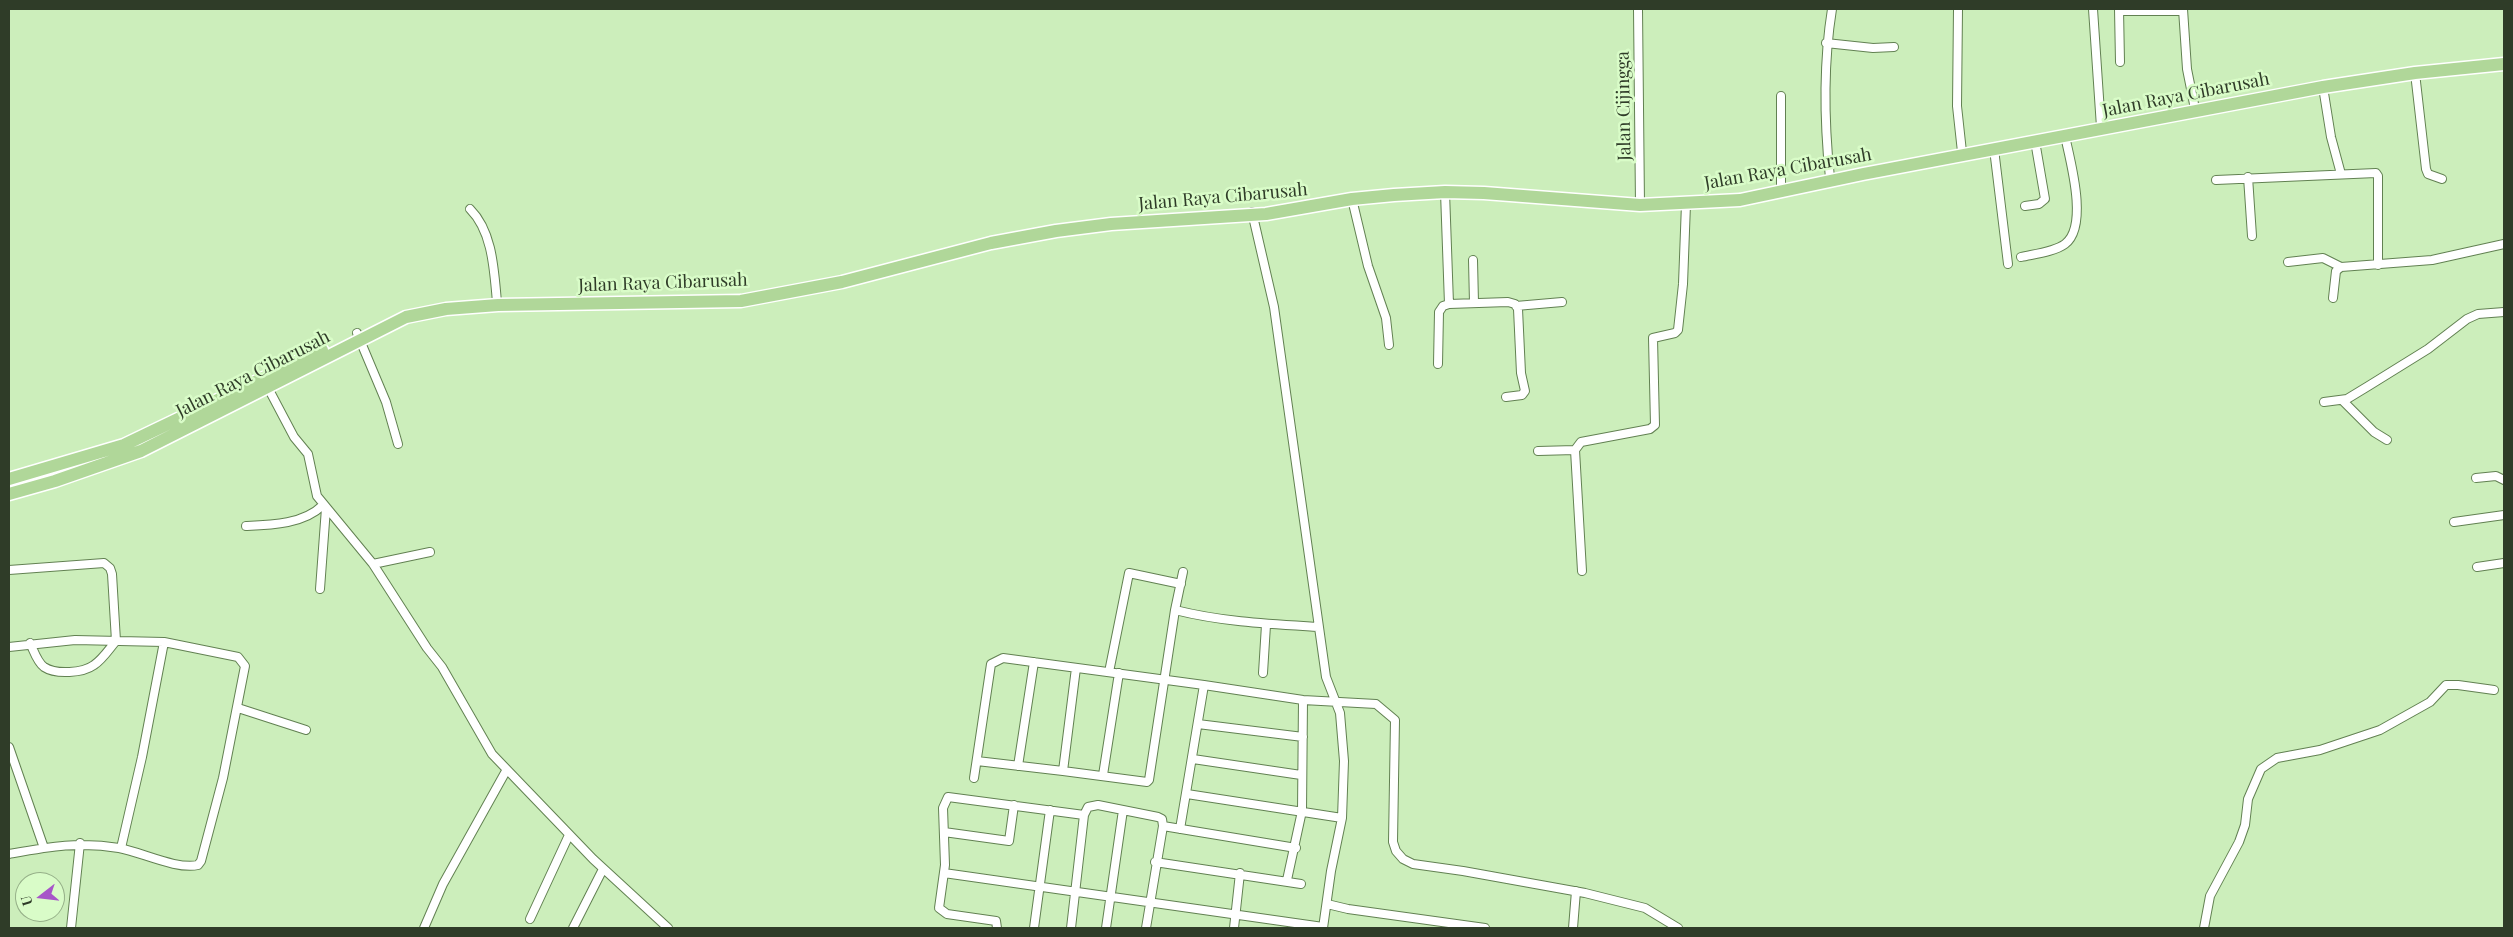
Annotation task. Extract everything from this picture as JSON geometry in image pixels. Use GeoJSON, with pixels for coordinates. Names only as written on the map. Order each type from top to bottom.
{"type":"FeatureCollection","features":[{"type":"Feature","properties":{"kind":"main road","name":"Jalan Raya Cibarusah"},"geometry":{"type":"LineString","coordinates":[[1288,209],[1351,196],[1445,189],[1640,204],[1721,199],[1962,152],[2323,87],[2504,62]]}},
{"type":"Feature","properties":{"kind":"main road","name":"Jalan Raya Cibarusah"},"geometry":{"type":"LineString","coordinates":[[359,335],[406,317],[471,306],[592,302],[741,301],[842,282],[945,254],[1048,232],[1112,224],[1266,212],[1352,199],[1445,192],[1640,204],[1686,204],[1740,200],[2366,76],[2504,62]]}},
{"type":"Feature","properties":{"kind":"main road","name":"Jalan Raya Cibarusah"},"geometry":{"type":"LineString","coordinates":[[9,494],[55,481],[141,451],[266,382],[359,335],[412,312],[450,305],[498,302],[740,297],[841,279],[935,253],[1032,232],[1111,221],[1252,213]]}},
{"type":"Feature","properties":{"kind":"main road","name":"Jalan Raya Cibarusah"},"geometry":{"type":"LineString","coordinates":[[9,479],[124,445],[266,382]]}},
{"type":"Feature","properties":{"kind":"street","name":"Jalan Cijingga"},"geometry":{"type":"LineString","coordinates":[[1638,9],[1640,204]]}},
{"type":"Feature","properties":{"kind":"street"},"geometry":{"type":"LineString","coordinates":[[1830,178],[1824,64],[1832,9]]}},
{"type":"Feature","properties":{"kind":"street"},"geometry":{"type":"LineString","coordinates":[[1958,9],[1957,106],[1962,152]]}},
{"type":"Feature","properties":{"kind":"street"},"geometry":{"type":"LineString","coordinates":[[2093,9],[2094,129]]}},
{"type":"Feature","properties":{"kind":"street"},"geometry":{"type":"LineString","coordinates":[[2120,62],[2119,10],[2183,10],[2187,69],[2195,109]]}},
{"type":"Feature","properties":{"kind":"street"},"geometry":{"type":"LineString","coordinates":[[1826,43],[1873,48],[1894,47]]}},
{"type":"Feature","properties":{"kind":"street"},"geometry":{"type":"LineString","coordinates":[[2415,73],[2426,169],[2428,174],[2442,179]]}},
{"type":"Feature","properties":{"kind":"street"},"geometry":{"type":"LineString","coordinates":[[2323,87],[2331,137],[2341,174]]}},
{"type":"Feature","properties":{"kind":"street"},"geometry":{"type":"LineString","coordinates":[[1781,96],[1781,188]]}},
{"type":"Feature","properties":{"kind":"street"},"geometry":{"type":"LineString","coordinates":[[2021,257],[2060,246],[2072,236],[2078,210],[2065,136]]}},
{"type":"Feature","properties":{"kind":"street"},"geometry":{"type":"LineString","coordinates":[[2024,206],[2039,204],[2045,199],[2035,141]]}},
{"type":"Feature","properties":{"kind":"street"},"geometry":{"type":"LineString","coordinates":[[1994,149],[2008,264]]}},
{"type":"Feature","properties":{"kind":"street"},"geometry":{"type":"LineString","coordinates":[[2216,180],[2248,177],[2378,174],[2378,265]]}},
{"type":"Feature","properties":{"kind":"street"},"geometry":{"type":"LineString","coordinates":[[2248,177],[2252,236]]}},
{"type":"Feature","properties":{"kind":"street"},"geometry":{"type":"LineString","coordinates":[[1445,192],[1449,304]]}},
{"type":"Feature","properties":{"kind":"street"},"geometry":{"type":"LineString","coordinates":[[1352,199],[1368,266],[1386,318],[1390,345]]}},
{"type":"Feature","properties":{"kind":"street"},"geometry":{"type":"LineString","coordinates":[[1582,571],[1575,450],[1581,442],[1650,429],[1655,425],[1653,338],[1673,334],[1678,330],[1683,284],[1686,204]]}},
{"type":"Feature","properties":{"kind":"street"},"geometry":{"type":"LineString","coordinates":[[470,209],[478,217],[486,236],[498,302]]}},
{"type":"Feature","properties":{"kind":"street"},"geometry":{"type":"LineString","coordinates":[[944,873],[1323,928],[1331,871],[1342,818],[1344,744],[1340,713],[1327,683],[1274,306],[1252,213]]}},
{"type":"Feature","properties":{"kind":"street"},"geometry":{"type":"LineString","coordinates":[[2288,262],[2323,258],[2342,266],[2378,265],[2432,260],[2504,244]]}},
{"type":"Feature","properties":{"kind":"street"},"geometry":{"type":"LineString","coordinates":[[1473,260],[1474,303]]}},
{"type":"Feature","properties":{"kind":"street"},"geometry":{"type":"LineString","coordinates":[[2333,298],[2336,271],[2342,266]]}},
{"type":"Feature","properties":{"kind":"street"},"geometry":{"type":"LineString","coordinates":[[1438,364],[1439,312],[1443,306],[1449,304],[1508,302],[1516,306],[1562,302]]}},
{"type":"Feature","properties":{"kind":"street"},"geometry":{"type":"LineString","coordinates":[[1506,397],[1522,396],[1525,391],[1521,373],[1516,306]]}},
{"type":"Feature","properties":{"kind":"street"},"geometry":{"type":"LineString","coordinates":[[2324,402],[2342,400],[2428,349],[2467,319],[2478,314],[2504,312]]}},
{"type":"Feature","properties":{"kind":"street"},"geometry":{"type":"LineString","coordinates":[[359,335],[386,402],[398,444]]}},
{"type":"Feature","properties":{"kind":"street"},"geometry":{"type":"LineString","coordinates":[[266,382],[294,438],[308,454],[315,490],[324,506],[373,564],[427,648],[442,667],[488,748],[506,770],[569,835],[603,869],[668,928]]}},
{"type":"Feature","properties":{"kind":"street"},"geometry":{"type":"LineString","coordinates":[[2342,400],[2374,432],[2387,440]]}},
{"type":"Feature","properties":{"kind":"street"},"geometry":{"type":"LineString","coordinates":[[1538,451],[1575,450]]}},
{"type":"Feature","properties":{"kind":"street"},"geometry":{"type":"LineString","coordinates":[[2476,478],[2496,476],[2504,480]]}},
{"type":"Feature","properties":{"kind":"street"},"geometry":{"type":"LineString","coordinates":[[246,526],[272,524],[307,517],[324,506]]}},
{"type":"Feature","properties":{"kind":"street"},"geometry":{"type":"LineString","coordinates":[[320,588],[324,506]]}},
{"type":"Feature","properties":{"kind":"street"},"geometry":{"type":"LineString","coordinates":[[2454,522],[2504,515]]}},
{"type":"Feature","properties":{"kind":"street"},"geometry":{"type":"LineString","coordinates":[[373,564],[430,552]]}},
{"type":"Feature","properties":{"kind":"street"},"geometry":{"type":"LineString","coordinates":[[9,570],[104,563],[112,574],[116,642],[94,666],[73,672],[44,667],[30,643]]}},
{"type":"Feature","properties":{"kind":"street"},"geometry":{"type":"LineString","coordinates":[[2477,567],[2504,563]]}},
{"type":"Feature","properties":{"kind":"street"},"geometry":{"type":"LineString","coordinates":[[977,761],[1103,775],[1147,782],[1149,780],[1175,610],[1183,572]]}},
{"type":"Feature","properties":{"kind":"street"},"geometry":{"type":"LineString","coordinates":[[1109,672],[1129,573],[1181,584]]}},
{"type":"Feature","properties":{"kind":"street"},"geometry":{"type":"LineString","coordinates":[[1175,610],[1219,620],[1266,625],[1318,627]]}},
{"type":"Feature","properties":{"kind":"street"},"geometry":{"type":"LineString","coordinates":[[1263,673],[1266,625]]}},
{"type":"Feature","properties":{"kind":"street"},"geometry":{"type":"LineString","coordinates":[[9,647],[30,643],[75,640],[164,642],[238,657],[243,660],[245,671],[223,778],[201,861],[193,866],[184,865],[121,848],[80,843],[9,854]]}},
{"type":"Feature","properties":{"kind":"street"},"geometry":{"type":"LineString","coordinates":[[121,848],[142,757],[164,642]]}},
{"type":"Feature","properties":{"kind":"street"},"geometry":{"type":"LineString","coordinates":[[974,778],[991,664],[1003,658],[1164,678],[1303,700],[1376,704],[1395,720],[1393,842],[1396,851],[1403,859],[1414,864],[1576,891],[1645,908],[1678,928]]}},
{"type":"Feature","properties":{"kind":"street"},"geometry":{"type":"LineString","coordinates":[[1018,766],[1034,662]]}},
{"type":"Feature","properties":{"kind":"street"},"geometry":{"type":"LineString","coordinates":[[1063,771],[1076,668]]}},
{"type":"Feature","properties":{"kind":"street"},"geometry":{"type":"LineString","coordinates":[[1103,775],[1119,673]]}},
{"type":"Feature","properties":{"kind":"street"},"geometry":{"type":"LineString","coordinates":[[1180,829],[1204,685]]}},
{"type":"Feature","properties":{"kind":"street"},"geometry":{"type":"LineString","coordinates":[[2204,928],[2210,896],[2239,842],[2253,783],[2261,769],[2270,760],[2320,750],[2380,730],[2430,702],[2446,685],[2494,690]]}},
{"type":"Feature","properties":{"kind":"street"},"geometry":{"type":"LineString","coordinates":[[1287,880],[1296,848],[1302,812],[1303,700]]}},
{"type":"Feature","properties":{"kind":"street"},"geometry":{"type":"LineString","coordinates":[[238,708],[306,730]]}},
{"type":"Feature","properties":{"kind":"street"},"geometry":{"type":"LineString","coordinates":[[1198,724],[1303,737]]}},
{"type":"Feature","properties":{"kind":"street"},"geometry":{"type":"LineString","coordinates":[[9,747],[44,848]]}},
{"type":"Feature","properties":{"kind":"street"},"geometry":{"type":"LineString","coordinates":[[1193,759],[1301,775]]}},
{"type":"Feature","properties":{"kind":"street"},"geometry":{"type":"LineString","coordinates":[[424,928],[448,876],[506,770]]}},
{"type":"Feature","properties":{"kind":"street"},"geometry":{"type":"LineString","coordinates":[[1187,794],[1342,818]]}},
{"type":"Feature","properties":{"kind":"street"},"geometry":{"type":"LineString","coordinates":[[997,928],[996,921],[941,911],[939,905],[944,873],[943,808],[948,797],[1084,815]]}},
{"type":"Feature","properties":{"kind":"street"},"geometry":{"type":"LineString","coordinates":[[944,832],[1009,841],[1014,805]]}},
{"type":"Feature","properties":{"kind":"street"},"geometry":{"type":"LineString","coordinates":[[1070,928],[1084,815],[1086,809],[1092,805],[1158,817],[1162,821],[1163,826],[1155,862],[1146,928]]}},
{"type":"Feature","properties":{"kind":"street"},"geometry":{"type":"LineString","coordinates":[[1034,928],[1050,810]]}},
{"type":"Feature","properties":{"kind":"street"},"geometry":{"type":"LineString","coordinates":[[1106,928],[1123,810]]}},
{"type":"Feature","properties":{"kind":"street"},"geometry":{"type":"LineString","coordinates":[[1163,826],[1296,848]]}},
{"type":"Feature","properties":{"kind":"street"},"geometry":{"type":"LineString","coordinates":[[530,919],[569,835]]}},
{"type":"Feature","properties":{"kind":"street"},"geometry":{"type":"LineString","coordinates":[[71,928],[80,843]]}},
{"type":"Feature","properties":{"kind":"street"},"geometry":{"type":"LineString","coordinates":[[1155,862],[1287,880],[1301,884]]}},
{"type":"Feature","properties":{"kind":"street"},"geometry":{"type":"LineString","coordinates":[[573,928],[603,869]]}},
{"type":"Feature","properties":{"kind":"street"},"geometry":{"type":"LineString","coordinates":[[1234,928],[1240,873]]}},
{"type":"Feature","properties":{"kind":"street"},"geometry":{"type":"LineString","coordinates":[[1573,928],[1576,891]]}},
{"type":"Feature","properties":{"kind":"street"},"geometry":{"type":"LineString","coordinates":[[1327,904],[1433,924],[1485,928]]}}]}
